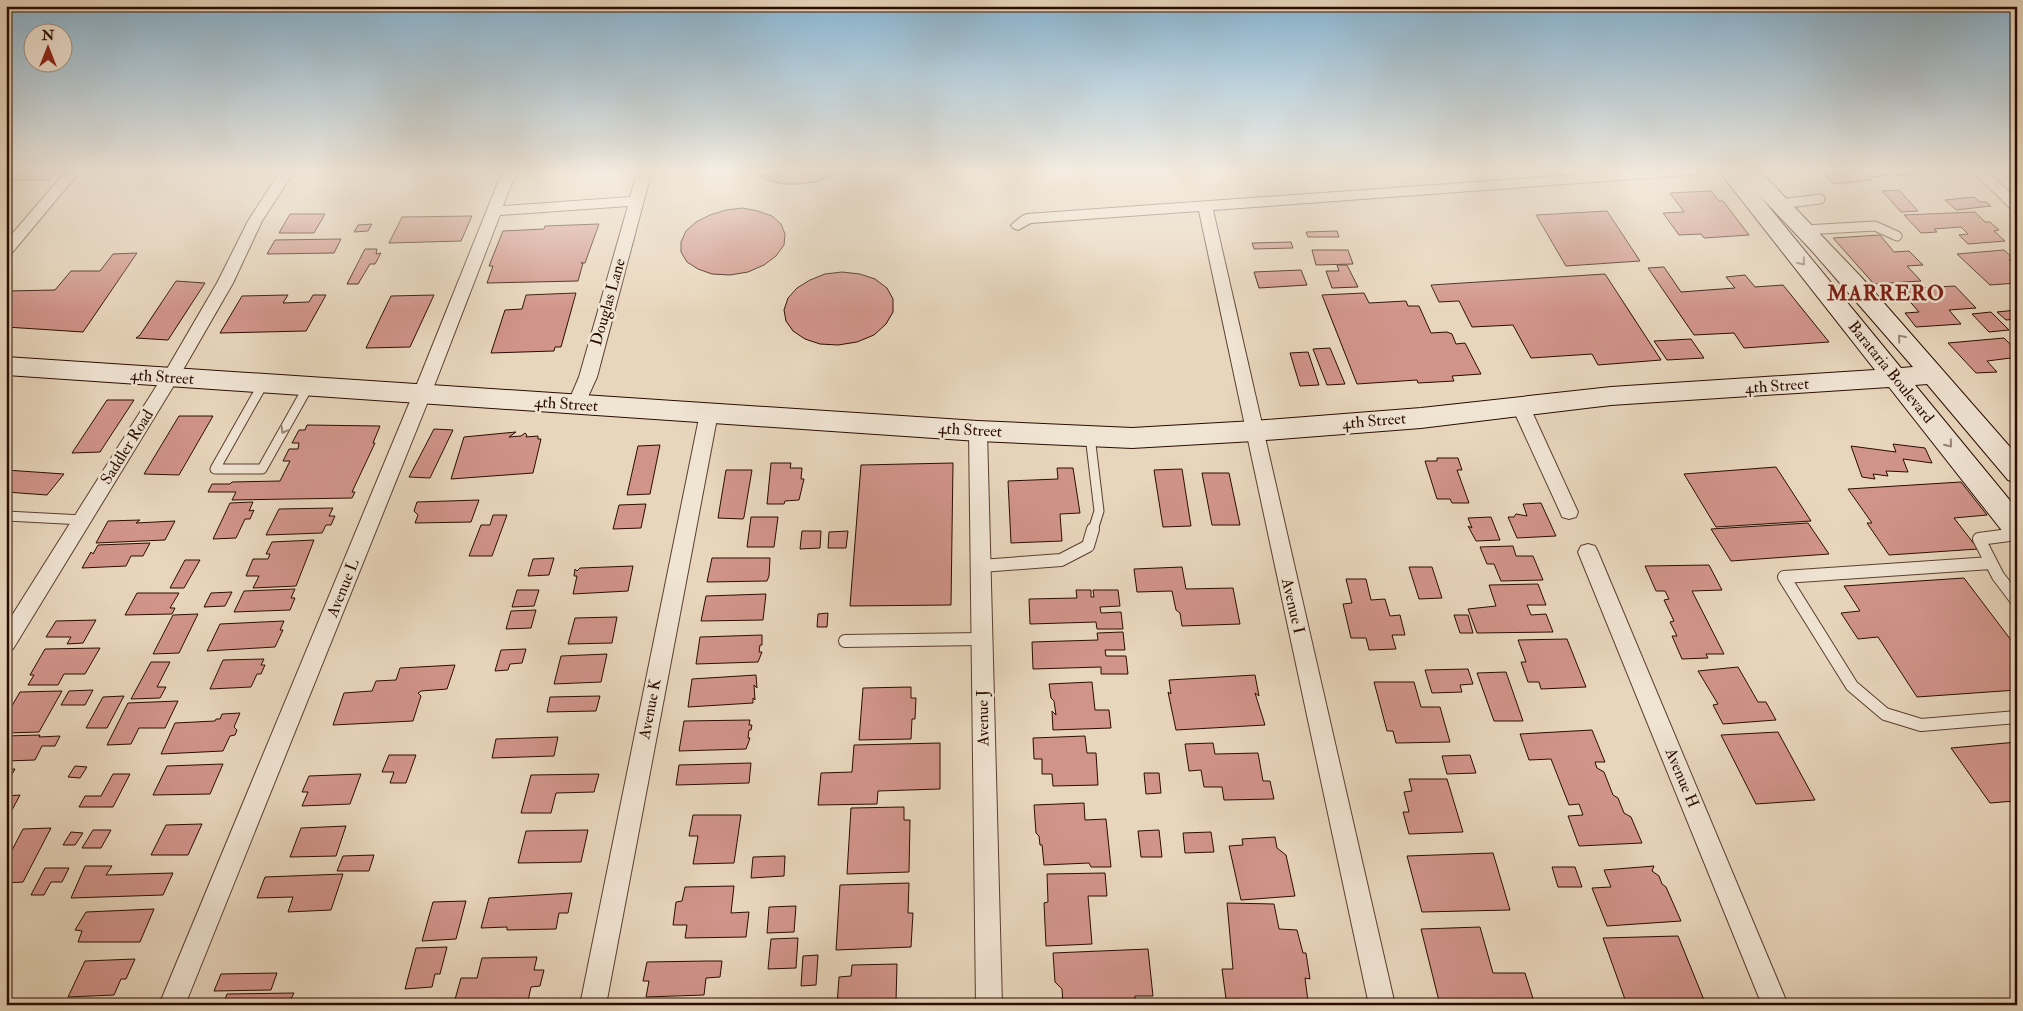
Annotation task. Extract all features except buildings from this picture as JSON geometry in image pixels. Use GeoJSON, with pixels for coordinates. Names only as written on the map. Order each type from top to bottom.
{"type":"FeatureCollection","features":[{"type":"Feature","properties":{"kind":"main road","name":"Barataria Boulevard"},"geometry":{"type":"LineString","coordinates":[[1766,217],[2017,529]]}},
{"type":"Feature","properties":{"kind":"main road","name":"Barataria Boulevard"},"geometry":{"type":"LineString","coordinates":[[1792,217],[1933,375],[2017,473]]}},
{"type":"Feature","properties":{"kind":"main road","name":"4th Street"},"geometry":{"type":"LineString","coordinates":[[6,366],[709,414],[978,431],[1132,438],[1421,418],[1520,405],[1611,396],[1933,375]]}},
{"type":"Feature","properties":{"kind":"street"},"geometry":{"type":"LineString","coordinates":[[6,251],[34,217]]}},
{"type":"Feature","properties":{"kind":"street","name":"Saddler Road"},"geometry":{"type":"LineString","coordinates":[[6,643],[170,378],[225,283],[257,217]]}},
{"type":"Feature","properties":{"kind":"street","name":"Avenue L"},"geometry":{"type":"LineString","coordinates":[[172,1005],[422,394],[492,217]]}},
{"type":"Feature","properties":{"kind":"street","name":"Douglas Lane"},"geometry":{"type":"LineString","coordinates":[[576,404],[588,376],[632,217]]}},
{"type":"Feature","properties":{"kind":"street"},"geometry":{"type":"LineString","coordinates":[[1018,224],[1027,219],[1054,217]]}},
{"type":"Feature","properties":{"kind":"street","name":"Avenue I"},"geometry":{"type":"LineString","coordinates":[[1207,217],[1382,1005]]}},
{"type":"Feature","properties":{"kind":"street"},"geometry":{"type":"LineString","coordinates":[[1520,405],[1569,512]]}},
{"type":"Feature","properties":{"kind":"street","name":"Avenue K"},"geometry":{"type":"LineString","coordinates":[[593,1005],[709,414]]}},
{"type":"Feature","properties":{"kind":"street","name":"Avenue J"},"geometry":{"type":"LineString","coordinates":[[978,431],[989,1005]]}},
{"type":"Feature","properties":{"kind":"street","name":"Avenue H"},"geometry":{"type":"LineString","coordinates":[[1588,552],[1776,1005]]}},
{"type":"Feature","properties":{"kind":"lane"},"geometry":{"type":"LineString","coordinates":[[1804,230],[1874,226],[1897,236]]}},
{"type":"Feature","properties":{"kind":"lane"},"geometry":{"type":"LineString","coordinates":[[263,384],[215,470],[262,469],[308,387]]}},
{"type":"Feature","properties":{"kind":"lane"},"geometry":{"type":"LineString","coordinates":[[981,566],[1061,560],[1088,546],[1099,511],[1090,436]]}},
{"type":"Feature","properties":{"kind":"lane"},"geometry":{"type":"LineString","coordinates":[[6,516],[82,520]]}},
{"type":"Feature","properties":{"kind":"lane"},"geometry":{"type":"LineString","coordinates":[[2017,534],[1979,539],[1998,576],[2017,601]]}},
{"type":"Feature","properties":{"kind":"lane"},"geometry":{"type":"LineString","coordinates":[[1991,563],[1784,577],[1852,686],[1885,714],[1921,725],[2017,717]]}},
{"type":"Feature","properties":{"kind":"lane"},"geometry":{"type":"LineString","coordinates":[[845,641],[981,639]]}},
{"type":"Feature","properties":{"kind":"district","name":"MARRERO"},"geometry":{"type":"Point","coordinates":[1886,293]}}]}
